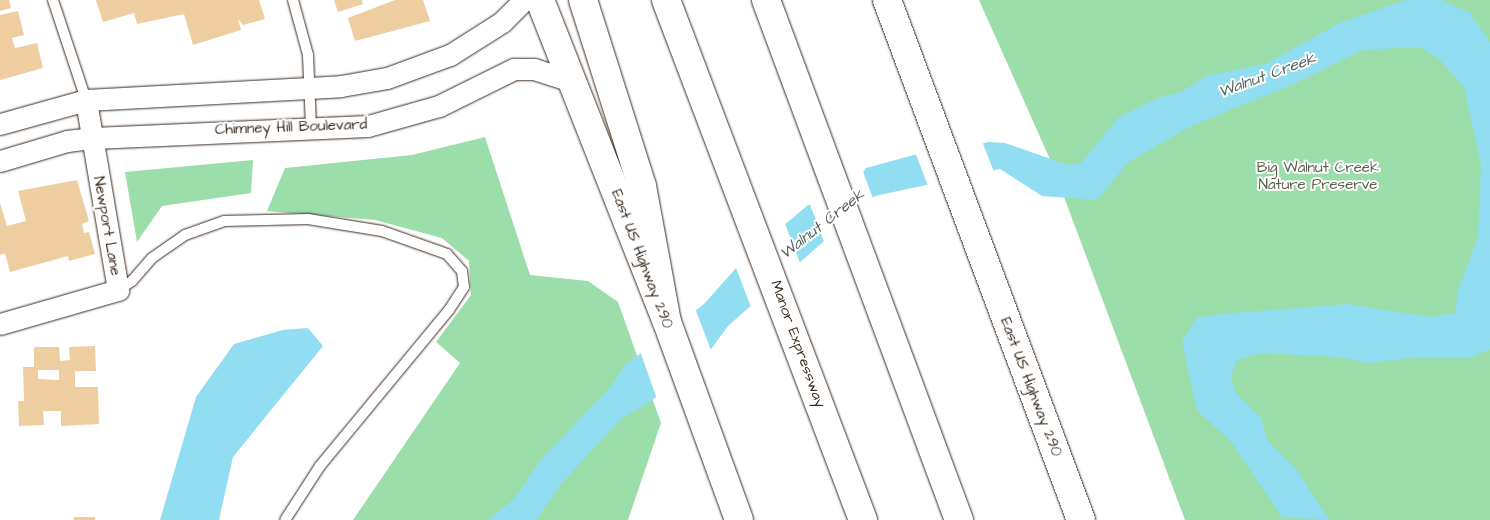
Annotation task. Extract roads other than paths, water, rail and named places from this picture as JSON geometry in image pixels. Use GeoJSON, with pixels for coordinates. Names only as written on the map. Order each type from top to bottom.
{"type":"FeatureCollection","features":[{"type":"Feature","properties":{"kind":"main road","name":"East US Highway 290"},"geometry":{"type":"LineString","coordinates":[[540,0],[572,81],[630,191],[667,322],[739,520]]}},
{"type":"Feature","properties":{"kind":"main road"},"geometry":{"type":"LineString","coordinates":[[583,0],[630,191]]}},
{"type":"Feature","properties":{"kind":"main road","name":"Manor Expressway"},"geometry":{"type":"LineString","coordinates":[[666,0],[723,143],[863,520]]}},
{"type":"Feature","properties":{"kind":"main road"},"geometry":{"type":"LineString","coordinates":[[766,0],[959,520]]}},
{"type":"Feature","properties":{"kind":"main road","name":"East US Highway 290"},"geometry":{"type":"LineString","coordinates":[[887,0],[1081,520]]}},
{"type":"Feature","properties":{"kind":"street"},"geometry":{"type":"LineString","coordinates":[[0,124],[86,100],[309,88],[387,78],[450,55],[502,22],[524,0]]}},
{"type":"Feature","properties":{"kind":"street","name":"Chimney Hill Boulevard"},"geometry":{"type":"LineString","coordinates":[[0,161],[67,141],[93,138],[368,126],[439,106],[514,69],[534,68],[572,81]]}},
{"type":"Feature","properties":{"kind":"street","name":"Newport Lane"},"geometry":{"type":"LineString","coordinates":[[0,324],[118,290],[86,100]]}},
{"type":"Feature","properties":{"kind":"lane"},"geometry":{"type":"LineString","coordinates":[[53,0],[86,100]]}},
{"type":"Feature","properties":{"kind":"lane"},"geometry":{"type":"LineString","coordinates":[[293,0],[308,55],[311,127]]}},
{"type":"Feature","properties":{"kind":"lane"},"geometry":{"type":"LineString","coordinates":[[118,290],[132,282],[152,258],[185,235],[224,221],[308,219],[382,231],[446,254],[462,270],[464,286],[449,310],[320,466],[285,520]]}},
{"type":"Feature","properties":{"kind":"water","name":"Walnut Creek"},"geometry":{"type":"Polygon","coordinates":[[[1406,0],[1441,0],[1470,13],[1490,42],[1490,349],[1472,357],[1416,357],[1370,363],[1339,357],[1258,353],[1236,361],[1231,378],[1236,393],[1261,418],[1267,440],[1296,469],[1329,520],[1282,517],[1232,443],[1197,410],[1182,342],[1196,318],[1222,314],[1347,304],[1430,317],[1455,313],[1458,291],[1478,236],[1481,165],[1464,87],[1439,59],[1419,47],[1362,50],[1296,83],[1191,126],[1127,163],[1097,200],[1042,196],[1000,169],[875,196],[728,326],[709,352],[658,396],[620,420],[561,484],[536,520],[488,520],[514,499],[539,462],[611,386],[624,366],[704,304],[745,258],[808,205],[835,199],[851,190],[866,168],[925,152],[953,152],[988,142],[1005,143],[1068,165],[1081,163],[1119,117],[1158,98],[1181,92],[1206,76],[1265,64],[1342,22],[1406,0]]]}},
{"type":"Feature","properties":{"kind":"water"},"geometry":{"type":"Polygon","coordinates":[[[308,328],[323,346],[233,457],[219,520],[160,520],[196,397],[234,344],[283,330],[308,328]]]}},
{"type":"Feature","properties":{"kind":"park label","name":"Big Walnut Creek Nature Preserve"},"geometry":{"type":"Point","coordinates":[1318,176]}}]}
